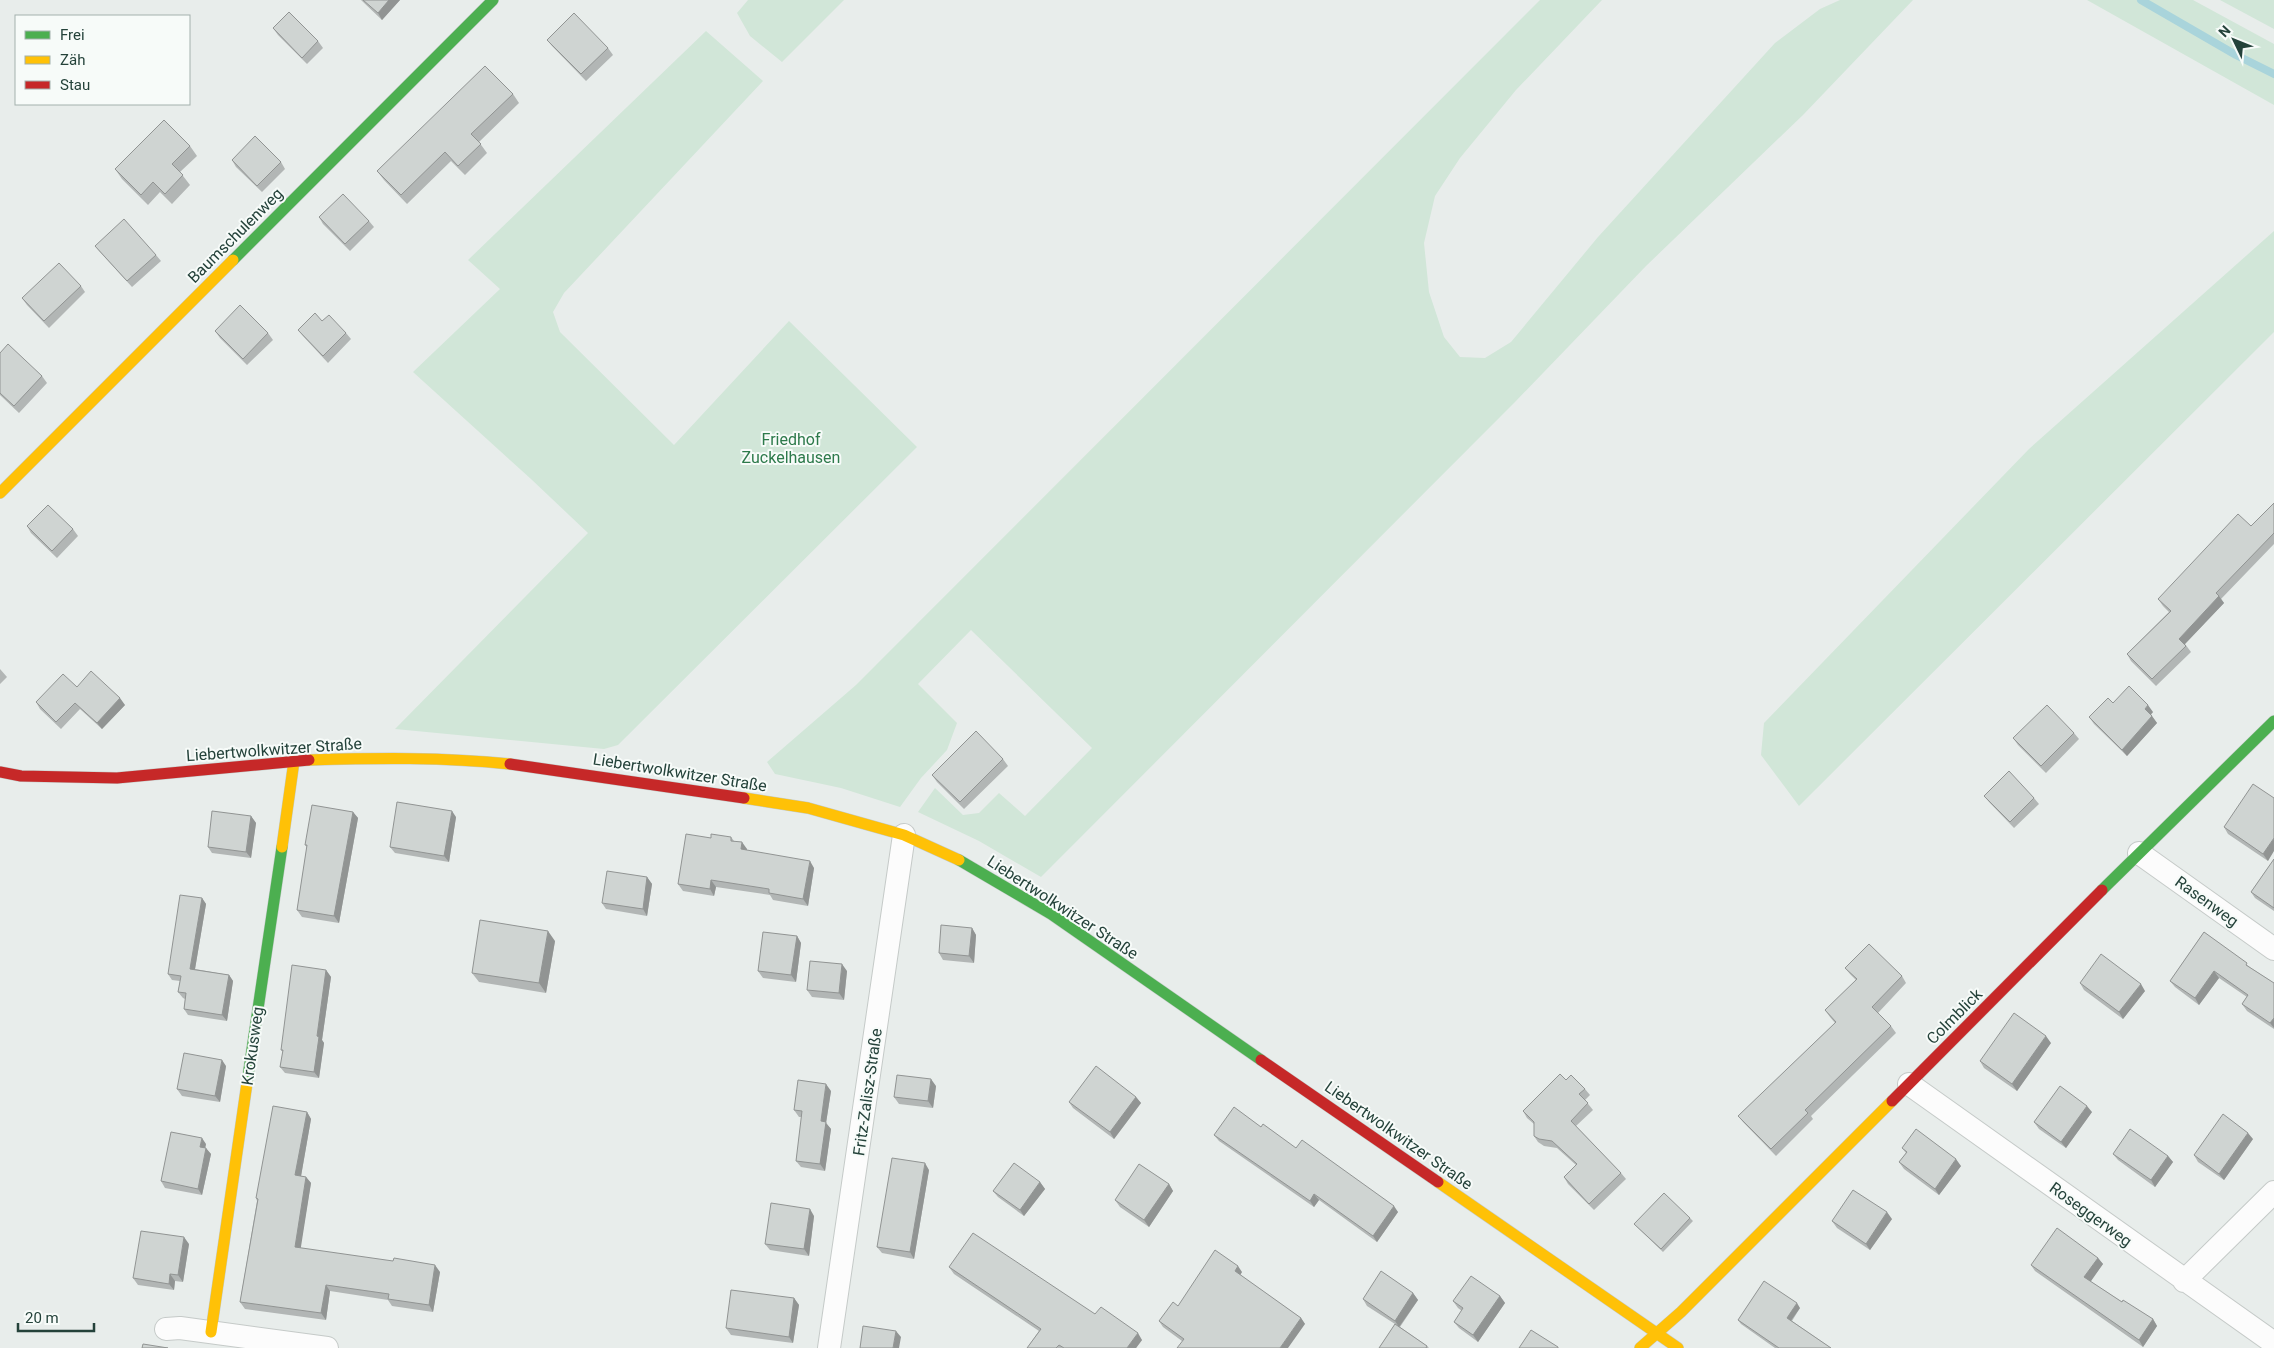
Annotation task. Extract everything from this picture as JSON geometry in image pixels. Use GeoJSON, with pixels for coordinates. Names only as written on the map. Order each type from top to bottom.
{"type":"FeatureCollection","features":[{"type":"Feature","properties":{"kind":"street","name":"Baumschulenweg"},"geometry":{"type":"LineString","coordinates":[[0,493],[493,0]]}},
{"type":"Feature","properties":{"kind":"street","name":"Colmblick"},"geometry":{"type":"LineString","coordinates":[[1640,1348],[1681,1312],[2139,853],[2274,721]]}},
{"type":"Feature","properties":{"kind":"street","name":"Liebertwolkwitzer Straße"},"geometry":{"type":"LineString","coordinates":[[0,772],[22,776],[117,778],[192,772],[294,760],[391,758],[473,760],[560,770],[808,808],[904,835],[969,865],[1051,914],[1678,1348]]}},
{"type":"Feature","properties":{"kind":"street","name":"Krokusweg"},"geometry":{"type":"LineString","coordinates":[[211,1332],[294,760]]}},
{"type":"Feature","properties":{"kind":"street","name":"Fritz-Zalisz-Straße"},"geometry":{"type":"LineString","coordinates":[[829,1348],[904,835]]}},
{"type":"Feature","properties":{"kind":"street","name":"Rasenweg"},"geometry":{"type":"LineString","coordinates":[[2139,853],[2274,949]]}},
{"type":"Feature","properties":{"kind":"street","name":"Roseggerweg"},"geometry":{"type":"LineString","coordinates":[[1909,1084],[2184,1281],[2274,1343]]}},
{"type":"Feature","properties":{"kind":"street"},"geometry":{"type":"LineString","coordinates":[[2184,1281],[2274,1192]]}},
{"type":"Feature","properties":{"kind":"street"},"geometry":{"type":"LineString","coordinates":[[166,1329],[180,1328],[327,1348]]}},
{"type":"Feature","properties":{"kind":"green space"},"geometry":{"type":"Polygon","coordinates":[[[748,0],[844,0],[782,62],[750,36],[737,13],[748,0]]]}},
{"type":"Feature","properties":{"kind":"green space"},"geometry":{"type":"Polygon","coordinates":[[[1540,0],[1602,0],[1516,90],[1460,158],[1435,196],[1424,243],[1429,292],[1444,337],[1460,357],[1485,358],[1511,342],[1598,237],[1775,43],[1820,9],[1840,0],[1913,0],[1803,115],[1646,266],[1515,402],[1041,877],[979,841],[918,812],[935,788],[963,815],[979,813],[999,793],[1025,816],[1092,748],[971,630],[918,684],[957,723],[947,750],[921,778],[900,807],[841,788],[775,774],[767,762],[856,685],[1540,0]]]}},
{"type":"Feature","properties":{"kind":"green space"},"geometry":{"type":"Polygon","coordinates":[[[2087,0],[2193,0],[2274,44],[2274,105],[2087,0]]]}},
{"type":"Feature","properties":{"kind":"green space"},"geometry":{"type":"Polygon","coordinates":[[[2220,0],[2274,0],[2274,29],[2220,0]]]}},
{"type":"Feature","properties":{"kind":"green space","name":"Friedhof Zuckelhausen"},"geometry":{"type":"Polygon","coordinates":[[[706,31],[763,81],[564,293],[553,312],[560,332],[674,445],[789,321],[917,447],[618,745],[604,749],[395,729],[588,533],[413,372],[500,289],[468,260],[706,31]]]}},
{"type":"Feature","properties":{"kind":"green space"},"geometry":{"type":"Polygon","coordinates":[[[2274,231],[2274,332],[1799,806],[1761,755],[1764,723],[2029,449],[2274,231]]]}},
{"type":"Feature","properties":{"kind":"building"},"geometry":{"type":"Polygon","coordinates":[[[363,0],[389,0],[378,13],[363,0]]]}},
{"type":"Feature","properties":{"kind":"building"},"geometry":{"type":"Polygon","coordinates":[[[289,12],[318,41],[302,58],[273,28],[289,12]]]}},
{"type":"Feature","properties":{"kind":"building"},"geometry":{"type":"Polygon","coordinates":[[[574,13],[608,48],[581,74],[547,40],[574,13]]]}},
{"type":"Feature","properties":{"kind":"building"},"geometry":{"type":"Polygon","coordinates":[[[485,66],[513,94],[471,134],[481,144],[458,166],[445,152],[401,195],[377,171],[485,66]]]}},
{"type":"Feature","properties":{"kind":"building"},"geometry":{"type":"Polygon","coordinates":[[[164,120],[190,146],[172,164],[183,175],[165,194],[153,182],[141,195],[115,169],[164,120]]]}},
{"type":"Feature","properties":{"kind":"building"},"geometry":{"type":"Polygon","coordinates":[[[255,136],[281,162],[257,186],[232,160],[255,136]]]}},
{"type":"Feature","properties":{"kind":"building"},"geometry":{"type":"Polygon","coordinates":[[[343,194],[369,221],[345,244],[319,217],[343,194]]]}},
{"type":"Feature","properties":{"kind":"building"},"geometry":{"type":"Polygon","coordinates":[[[124,219],[156,255],[127,281],[95,246],[124,219]]]}},
{"type":"Feature","properties":{"kind":"building"},"geometry":{"type":"Polygon","coordinates":[[[59,263],[81,286],[44,321],[22,298],[59,263]]]}},
{"type":"Feature","properties":{"kind":"building"},"geometry":{"type":"Polygon","coordinates":[[[240,305],[268,333],[243,359],[215,331],[240,305]]]}},
{"type":"Feature","properties":{"kind":"building"},"geometry":{"type":"Polygon","coordinates":[[[315,313],[322,321],[329,315],[346,333],[323,356],[298,330],[315,313]]]}},
{"type":"Feature","properties":{"kind":"building"},"geometry":{"type":"Polygon","coordinates":[[[8,344],[42,376],[14,406],[0,393],[0,353],[8,344]]]}},
{"type":"Feature","properties":{"kind":"building"},"geometry":{"type":"Polygon","coordinates":[[[2274,503],[2274,533],[2216,593],[2219,596],[2179,639],[2186,646],[2152,679],[2127,654],[2171,611],[2158,599],[2238,514],[2251,526],[2274,503]]]}},
{"type":"Feature","properties":{"kind":"building"},"geometry":{"type":"Polygon","coordinates":[[[48,505],[73,529],[52,551],[27,526],[48,505]]]}},
{"type":"Feature","properties":{"kind":"building"},"geometry":{"type":"Polygon","coordinates":[[[91,671],[120,698],[97,723],[75,703],[56,722],[36,702],[63,674],[77,687],[91,671]]]}},
{"type":"Feature","properties":{"kind":"building"},"geometry":{"type":"Polygon","coordinates":[[[2129,686],[2148,705],[2145,709],[2152,716],[2122,750],[2089,717],[2108,698],[2113,703],[2129,686]]]}},
{"type":"Feature","properties":{"kind":"building"},"geometry":{"type":"Polygon","coordinates":[[[2047,705],[2074,733],[2041,766],[2013,738],[2047,705]]]}},
{"type":"Feature","properties":{"kind":"building"},"geometry":{"type":"Polygon","coordinates":[[[976,731],[1003,759],[960,802],[932,775],[976,731]]]}},
{"type":"Feature","properties":{"kind":"building"},"geometry":{"type":"Polygon","coordinates":[[[2009,771],[2034,798],[2010,822],[1984,796],[2009,771]]]}},
{"type":"Feature","properties":{"kind":"building"},"geometry":{"type":"Polygon","coordinates":[[[2253,784],[2274,798],[2274,838],[2263,854],[2224,827],[2253,784]]]}},
{"type":"Feature","properties":{"kind":"building"},"geometry":{"type":"Polygon","coordinates":[[[397,802],[452,811],[444,856],[390,847],[397,802]]]}},
{"type":"Feature","properties":{"kind":"building"},"geometry":{"type":"Polygon","coordinates":[[[312,805],[353,812],[334,916],[297,910],[312,805]]]}},
{"type":"Feature","properties":{"kind":"building"},"geometry":{"type":"Polygon","coordinates":[[[212,811],[251,816],[246,852],[208,847],[212,811]]]}},
{"type":"Feature","properties":{"kind":"building"},"geometry":{"type":"Polygon","coordinates":[[[686,834],[711,838],[711,834],[731,837],[731,841],[742,842],[741,849],[810,861],[803,899],[769,893],[769,889],[711,880],[710,889],[678,884],[686,834]]]}},
{"type":"Feature","properties":{"kind":"building"},"geometry":{"type":"Polygon","coordinates":[[[2274,859],[2274,908],[2251,892],[2274,859]]]}},
{"type":"Feature","properties":{"kind":"building"},"geometry":{"type":"Polygon","coordinates":[[[607,871],[647,877],[643,909],[602,903],[607,871]]]}},
{"type":"Feature","properties":{"kind":"building"},"geometry":{"type":"Polygon","coordinates":[[[180,895],[202,898],[190,969],[229,975],[222,1015],[184,1009],[186,993],[178,992],[181,976],[168,974],[180,895]]]}},
{"type":"Feature","properties":{"kind":"building"},"geometry":{"type":"Polygon","coordinates":[[[480,920],[548,931],[539,983],[472,973],[480,920]]]}},
{"type":"Feature","properties":{"kind":"building"},"geometry":{"type":"Polygon","coordinates":[[[941,925],[972,928],[969,956],[939,953],[941,925]]]}},
{"type":"Feature","properties":{"kind":"building"},"geometry":{"type":"Polygon","coordinates":[[[763,932],[797,936],[791,975],[758,971],[763,932]]]}},
{"type":"Feature","properties":{"kind":"building"},"geometry":{"type":"Polygon","coordinates":[[[2204,932],[2247,963],[2246,965],[2274,983],[2274,1018],[2270,1023],[2242,1004],[2248,995],[2214,971],[2195,998],[2170,981],[2204,932]]]}},
{"type":"Feature","properties":{"kind":"building"},"geometry":{"type":"Polygon","coordinates":[[[1869,944],[1902,976],[1872,1007],[1891,1026],[1805,1110],[1808,1113],[1771,1149],[1738,1116],[1836,1022],[1825,1010],[1857,979],[1845,968],[1869,944]]]}},
{"type":"Feature","properties":{"kind":"building"},"geometry":{"type":"Polygon","coordinates":[[[2101,954],[2141,984],[2119,1012],[2080,983],[2101,954]]]}},
{"type":"Feature","properties":{"kind":"building"},"geometry":{"type":"Polygon","coordinates":[[[810,961],[842,964],[839,993],[807,990],[810,961]]]}},
{"type":"Feature","properties":{"kind":"building"},"geometry":{"type":"Polygon","coordinates":[[[292,965],[326,970],[314,1072],[280,1067],[292,965]]]}},
{"type":"Feature","properties":{"kind":"building"},"geometry":{"type":"Polygon","coordinates":[[[2014,1013],[2046,1036],[2012,1084],[1980,1061],[2014,1013]]]}},
{"type":"Feature","properties":{"kind":"building"},"geometry":{"type":"Polygon","coordinates":[[[184,1053],[222,1060],[215,1096],[177,1089],[184,1053]]]}},
{"type":"Feature","properties":{"kind":"building"},"geometry":{"type":"Polygon","coordinates":[[[1096,1066],[1136,1097],[1110,1132],[1069,1102],[1096,1066]]]}},
{"type":"Feature","properties":{"kind":"building"},"geometry":{"type":"Polygon","coordinates":[[[1560,1074],[1566,1080],[1571,1075],[1585,1089],[1579,1094],[1588,1103],[1571,1121],[1621,1173],[1589,1204],[1564,1177],[1577,1164],[1552,1141],[1539,1139],[1534,1136],[1534,1122],[1523,1111],[1560,1074]]]}},
{"type":"Feature","properties":{"kind":"building"},"geometry":{"type":"Polygon","coordinates":[[[897,1075],[931,1079],[928,1101],[894,1097],[897,1075]]]}},
{"type":"Feature","properties":{"kind":"building"},"geometry":{"type":"Polygon","coordinates":[[[798,1080],[826,1084],[821,1121],[826,1122],[820,1164],[796,1161],[802,1111],[794,1110],[798,1080]]]}},
{"type":"Feature","properties":{"kind":"building"},"geometry":{"type":"Polygon","coordinates":[[[2060,1086],[2087,1106],[2061,1142],[2034,1122],[2060,1086]]]}},
{"type":"Feature","properties":{"kind":"building"},"geometry":{"type":"Polygon","coordinates":[[[273,1106],[307,1112],[295,1175],[306,1177],[295,1247],[393,1261],[394,1258],[435,1265],[429,1305],[388,1299],[389,1294],[326,1285],[321,1313],[240,1302],[273,1106]]]}},
{"type":"Feature","properties":{"kind":"building"},"geometry":{"type":"Polygon","coordinates":[[[1234,1107],[1261,1127],[1263,1124],[1296,1148],[1302,1140],[1394,1206],[1373,1236],[1314,1194],[1310,1201],[1214,1135],[1234,1107]]]}},
{"type":"Feature","properties":{"kind":"building"},"geometry":{"type":"Polygon","coordinates":[[[2223,1114],[2248,1133],[2219,1174],[2194,1155],[2223,1114]]]}},
{"type":"Feature","properties":{"kind":"building"},"geometry":{"type":"Polygon","coordinates":[[[1916,1129],[1956,1159],[1935,1189],[1899,1162],[1907,1152],[1902,1148],[1916,1129]]]}},
{"type":"Feature","properties":{"kind":"building"},"geometry":{"type":"Polygon","coordinates":[[[2130,1129],[2168,1156],[2151,1180],[2113,1154],[2130,1129]]]}},
{"type":"Feature","properties":{"kind":"building"},"geometry":{"type":"Polygon","coordinates":[[[171,1132],[202,1138],[200,1147],[206,1148],[198,1189],[161,1181],[171,1132]]]}},
{"type":"Feature","properties":{"kind":"building"},"geometry":{"type":"Polygon","coordinates":[[[892,1158],[925,1163],[910,1252],[877,1247],[892,1158]]]}},
{"type":"Feature","properties":{"kind":"building"},"geometry":{"type":"Polygon","coordinates":[[[1014,1163],[1040,1182],[1020,1210],[993,1191],[1014,1163]]]}},
{"type":"Feature","properties":{"kind":"building"},"geometry":{"type":"Polygon","coordinates":[[[1139,1164],[1169,1184],[1144,1220],[1115,1200],[1139,1164]]]}},
{"type":"Feature","properties":{"kind":"building"},"geometry":{"type":"Polygon","coordinates":[[[1853,1190],[1887,1212],[1866,1244],[1832,1221],[1853,1190]]]}},
{"type":"Feature","properties":{"kind":"building"},"geometry":{"type":"Polygon","coordinates":[[[1664,1193],[1690,1218],[1661,1249],[1634,1224],[1664,1193]]]}},
{"type":"Feature","properties":{"kind":"building"},"geometry":{"type":"Polygon","coordinates":[[[771,1203],[810,1209],[804,1249],[765,1244],[771,1203]]]}},
{"type":"Feature","properties":{"kind":"building"},"geometry":{"type":"Polygon","coordinates":[[[2057,1228],[2098,1258],[2084,1277],[2122,1302],[2123,1300],[2153,1319],[2139,1340],[2031,1265],[2057,1228]]]}},
{"type":"Feature","properties":{"kind":"building"},"geometry":{"type":"Polygon","coordinates":[[[141,1231],[184,1237],[178,1275],[170,1274],[169,1284],[133,1278],[141,1231]]]}},
{"type":"Feature","properties":{"kind":"building"},"geometry":{"type":"Polygon","coordinates":[[[973,1233],[1095,1314],[1101,1307],[1138,1333],[1127,1348],[1064,1348],[1059,1345],[1056,1348],[1027,1348],[1041,1329],[949,1267],[973,1233]]]}},
{"type":"Feature","properties":{"kind":"building"},"geometry":{"type":"Polygon","coordinates":[[[1215,1250],[1238,1266],[1235,1271],[1301,1318],[1280,1348],[1177,1348],[1184,1339],[1159,1321],[1173,1302],[1178,1306],[1215,1250]]]}},
{"type":"Feature","properties":{"kind":"building"},"geometry":{"type":"Polygon","coordinates":[[[1381,1271],[1413,1293],[1395,1321],[1363,1299],[1381,1271]]]}},
{"type":"Feature","properties":{"kind":"building"},"geometry":{"type":"Polygon","coordinates":[[[1471,1276],[1500,1296],[1473,1335],[1454,1322],[1463,1308],[1453,1301],[1471,1276]]]}},
{"type":"Feature","properties":{"kind":"building"},"geometry":{"type":"Polygon","coordinates":[[[1764,1281],[1797,1303],[1787,1318],[1831,1348],[1779,1348],[1738,1320],[1764,1281]]]}},
{"type":"Feature","properties":{"kind":"building"},"geometry":{"type":"Polygon","coordinates":[[[731,1290],[794,1298],[789,1337],[726,1328],[731,1290]]]}},
{"type":"Feature","properties":{"kind":"building"},"geometry":{"type":"Polygon","coordinates":[[[1395,1324],[1427,1346],[1426,1348],[1379,1348],[1395,1324]]]}},
{"type":"Feature","properties":{"kind":"building"},"geometry":{"type":"Polygon","coordinates":[[[863,1326],[896,1331],[893,1348],[860,1348],[863,1326]]]}},
{"type":"Feature","properties":{"kind":"building"},"geometry":{"type":"Polygon","coordinates":[[[1531,1330],[1558,1347],[1558,1348],[1519,1348],[1531,1330]]]}},
{"type":"Feature","properties":{"kind":"building"},"geometry":{"type":"Polygon","coordinates":[[[143,1344],[168,1348],[142,1348],[143,1344]]]}},
{"type":"Feature","properties":{"kind":"waterway"},"geometry":{"type":"LineString","coordinates":[[2141,0],[2236,55],[2274,74]]}},
{"type":"Feature","properties":{"kind":"traffic: fast"},"geometry":{"type":"LineString","coordinates":[[233,260],[493,0]]}},
{"type":"Feature","properties":{"kind":"traffic: fast"},"geometry":{"type":"LineString","coordinates":[[2102,890],[2274,721]]}},
{"type":"Feature","properties":{"kind":"traffic: fast"},"geometry":{"type":"LineString","coordinates":[[247,1083],[282,847]]}},
{"type":"Feature","properties":{"kind":"traffic: fast"},"geometry":{"type":"LineString","coordinates":[[959,860],[1051,914],[1261,1060]]}},
{"type":"Feature","properties":{"kind":"traffic: slow"},"geometry":{"type":"LineString","coordinates":[[0,493],[233,260]]}},
{"type":"Feature","properties":{"kind":"traffic: slow"},"geometry":{"type":"LineString","coordinates":[[309,760],[410,759],[510,764]]}},
{"type":"Feature","properties":{"kind":"traffic: slow"},"geometry":{"type":"LineString","coordinates":[[282,847],[294,761]]}},
{"type":"Feature","properties":{"kind":"traffic: slow"},"geometry":{"type":"LineString","coordinates":[[744,798],[808,808],[904,835],[959,860]]}},
{"type":"Feature","properties":{"kind":"traffic: slow"},"geometry":{"type":"LineString","coordinates":[[211,1332],[247,1083]]}},
{"type":"Feature","properties":{"kind":"traffic: slow"},"geometry":{"type":"LineString","coordinates":[[1640,1348],[1681,1312],[1892,1101]]}},
{"type":"Feature","properties":{"kind":"traffic: slow"},"geometry":{"type":"LineString","coordinates":[[1438,1182],[1678,1348]]}},
{"type":"Feature","properties":{"kind":"traffic: jam"},"geometry":{"type":"LineString","coordinates":[[0,772],[21,776],[117,778],[309,760]]}},
{"type":"Feature","properties":{"kind":"traffic: jam"},"geometry":{"type":"LineString","coordinates":[[510,764],[744,798]]}},
{"type":"Feature","properties":{"kind":"traffic: jam"},"geometry":{"type":"LineString","coordinates":[[1892,1101],[2102,890]]}},
{"type":"Feature","properties":{"kind":"traffic: jam"},"geometry":{"type":"LineString","coordinates":[[1261,1060],[1438,1182]]}}]}
